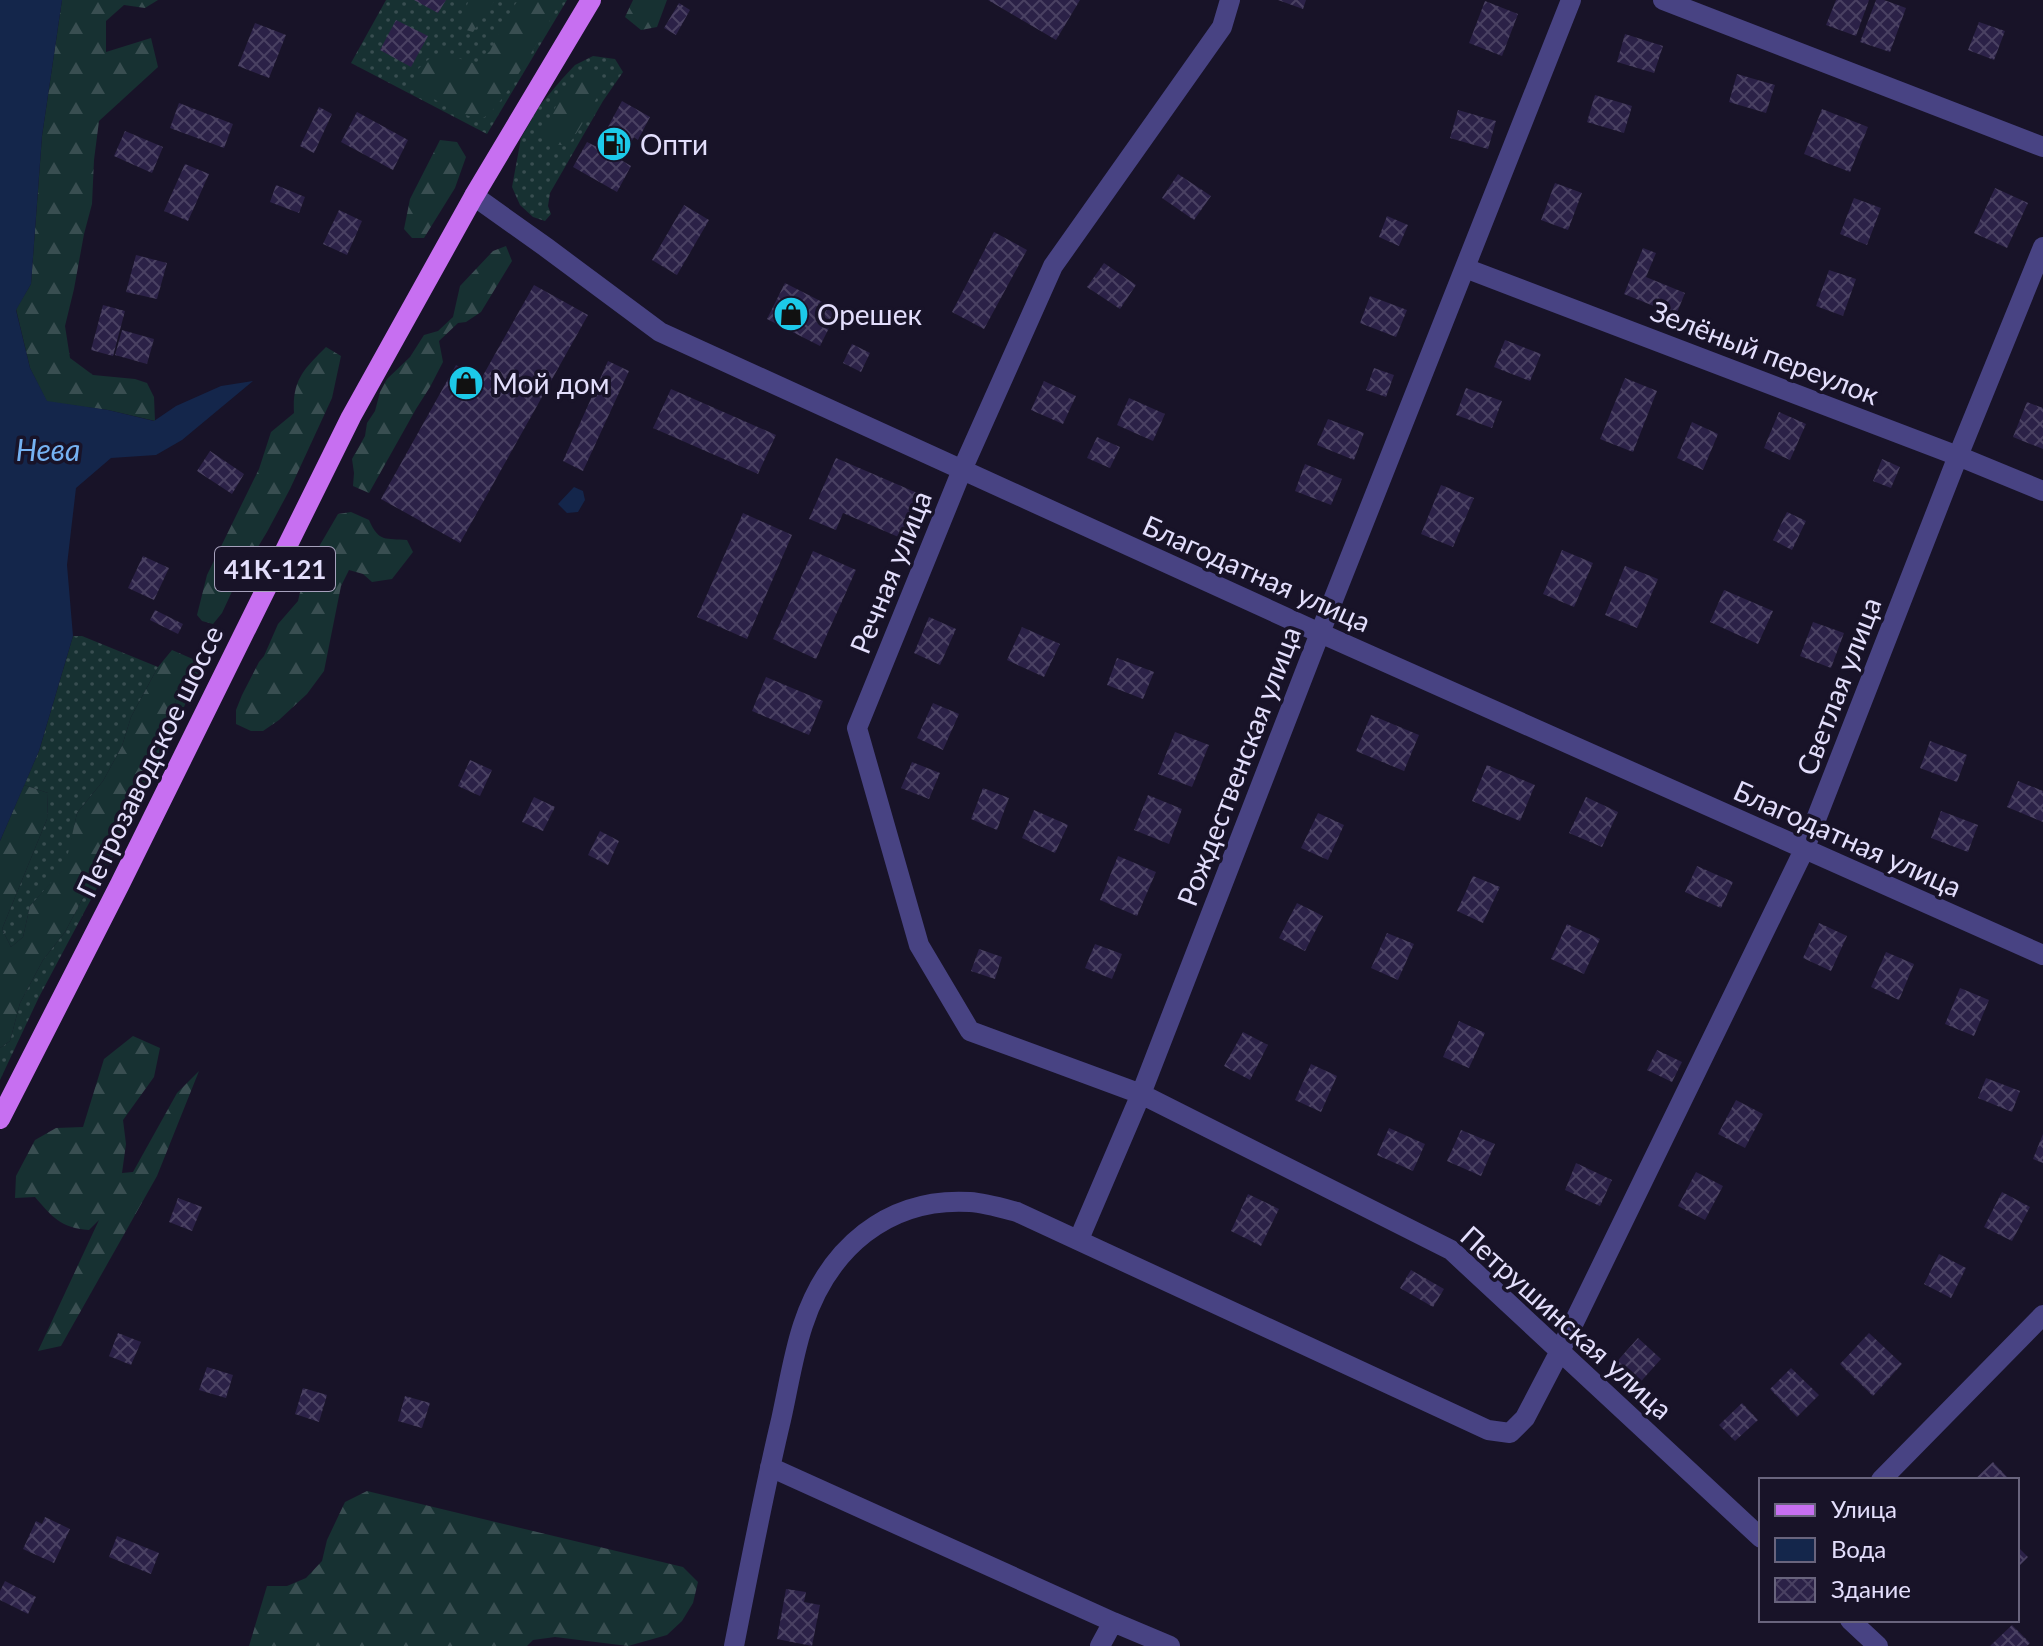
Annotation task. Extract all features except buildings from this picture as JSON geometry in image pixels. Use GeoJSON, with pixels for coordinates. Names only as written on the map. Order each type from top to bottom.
{"type":"FeatureCollection","features":[{"type":"Feature","properties":{"kind":"main road","name":"41К-121"},"geometry":{"type":"LineString","coordinates":[[474,196],[591,0]]}},
{"type":"Feature","properties":{"kind":"main road","name":"Петрозаводское шоссе"},"geometry":{"type":"LineString","coordinates":[[0,1119],[351,417],[474,196]]}},
{"type":"Feature","properties":{"kind":"street","name":"Речная улица"},"geometry":{"type":"LineString","coordinates":[[1141,1094],[970,1031],[919,945],[857,728],[962,470],[1053,266],[1222,27],[1230,0]]}},
{"type":"Feature","properties":{"kind":"street","name":"Рождественская улица"},"geometry":{"type":"LineString","coordinates":[[1079,1239],[1141,1094],[1571,0]]}},
{"type":"Feature","properties":{"kind":"street"},"geometry":{"type":"LineString","coordinates":[[1663,0],[2043,147]]}},
{"type":"Feature","properties":{"kind":"street","name":"Благодатная улица"},"geometry":{"type":"LineString","coordinates":[[474,196],[660,332],[1320,633],[2043,955]]}},
{"type":"Feature","properties":{"kind":"street","name":"Светлая улица"},"geometry":{"type":"LineString","coordinates":[[1079,1239],[1488,1430],[1510,1433],[1525,1418],[1804,850],[2043,247]]}},
{"type":"Feature","properties":{"kind":"street","name":"Зелёный переулок"},"geometry":{"type":"LineString","coordinates":[[1465,268],[2043,491]]}},
{"type":"Feature","properties":{"kind":"street","name":"Петрушинская улица"},"geometry":{"type":"LineString","coordinates":[[1141,1094],[1451,1250],[1759,1536]]}},
{"type":"Feature","properties":{"kind":"street"},"geometry":{"type":"LineString","coordinates":[[734,1646],[770,1467],[803,1325],[825,1276],[851,1243],[881,1220],[924,1204],[971,1202],[1017,1212],[1079,1239]]}},
{"type":"Feature","properties":{"kind":"street"},"geometry":{"type":"LineString","coordinates":[[1883,1478],[2043,1315]]}},
{"type":"Feature","properties":{"kind":"street"},"geometry":{"type":"LineString","coordinates":[[770,1467],[1170,1646]]}},
{"type":"Feature","properties":{"kind":"street"},"geometry":{"type":"LineString","coordinates":[[1100,1646],[1113,1622]]}},
{"type":"Feature","properties":{"kind":"street"},"geometry":{"type":"LineString","coordinates":[[1852,1622],[1878,1646]]}},
{"type":"Feature","properties":{"kind":"green space"},"geometry":{"type":"Polygon","coordinates":[[[62,0],[158,0],[145,8],[124,5],[106,21],[106,52],[151,38],[158,67],[99,121],[92,204],[65,326],[70,358],[93,375],[147,383],[154,397],[155,421],[108,410],[47,402],[30,368],[16,309],[31,284],[42,136],[62,0]]]}},
{"type":"Feature","properties":{"kind":"green space"},"geometry":{"type":"Polygon","coordinates":[[[386,0],[567,0],[487,134],[351,63],[386,0]]]}},
{"type":"Feature","properties":{"kind":"green space"},"geometry":{"type":"Polygon","coordinates":[[[469,0],[495,0],[473,32],[463,29],[463,15],[469,0]]]}},
{"type":"Feature","properties":{"kind":"green space"},"geometry":{"type":"Polygon","coordinates":[[[518,0],[561,0],[524,65],[490,113],[482,118],[467,116],[414,88],[414,74],[436,55],[448,55],[476,64],[490,51],[518,0]]]}},
{"type":"Feature","properties":{"kind":"green space"},"geometry":{"type":"Polygon","coordinates":[[[633,0],[667,0],[657,27],[641,30],[625,17],[633,0]]]}},
{"type":"Feature","properties":{"kind":"green space"},"geometry":{"type":"Polygon","coordinates":[[[593,56],[615,59],[623,72],[550,193],[548,206],[551,214],[545,221],[533,217],[520,205],[512,187],[521,138],[540,105],[562,79],[575,65],[593,56]]]}},
{"type":"Feature","properties":{"kind":"green space"},"geometry":{"type":"Polygon","coordinates":[[[592,71],[598,76],[601,90],[580,127],[567,144],[548,143],[545,128],[562,94],[574,78],[592,71]]]}},
{"type":"Feature","properties":{"kind":"green space"},"geometry":{"type":"Polygon","coordinates":[[[440,140],[457,142],[466,157],[455,188],[424,238],[412,238],[404,229],[410,199],[440,140]]]}},
{"type":"Feature","properties":{"kind":"green space"},"geometry":{"type":"Polygon","coordinates":[[[506,246],[512,261],[481,312],[466,322],[458,323],[439,341],[443,362],[369,493],[353,486],[352,459],[365,436],[367,423],[387,379],[410,357],[424,335],[438,331],[453,317],[460,286],[493,251],[506,246]]]}},
{"type":"Feature","properties":{"kind":"green space"},"geometry":{"type":"Polygon","coordinates":[[[326,347],[341,356],[332,398],[290,489],[222,613],[213,624],[202,621],[197,615],[207,575],[259,469],[271,432],[294,413],[297,383],[326,347]]]}},
{"type":"Feature","properties":{"kind":"green space"},"geometry":{"type":"Polygon","coordinates":[[[351,512],[369,520],[380,536],[407,540],[413,552],[392,579],[372,582],[363,574],[349,570],[341,586],[324,671],[307,694],[263,731],[251,731],[236,724],[236,710],[242,695],[278,624],[298,601],[310,562],[338,514],[351,512]]]}},
{"type":"Feature","properties":{"kind":"green space"},"geometry":{"type":"Polygon","coordinates":[[[73,636],[82,636],[158,667],[131,717],[122,746],[103,781],[77,813],[66,867],[30,906],[23,937],[11,947],[2,929],[47,819],[48,793],[24,785],[39,751],[73,636]]]}},
{"type":"Feature","properties":{"kind":"green space"},"geometry":{"type":"Polygon","coordinates":[[[172,650],[202,663],[181,687],[155,755],[96,873],[65,932],[43,960],[20,1003],[10,1041],[0,1048],[0,841],[24,785],[48,793],[47,819],[2,929],[11,947],[23,937],[30,906],[65,867],[77,813],[103,781],[122,746],[131,717],[158,667],[172,650]]]}},
{"type":"Feature","properties":{"kind":"green space"},"geometry":{"type":"Polygon","coordinates":[[[202,663],[105,873],[39,997],[0,1080],[0,1048],[10,1041],[20,1003],[43,960],[65,932],[96,873],[155,755],[181,687],[202,663]]]}},
{"type":"Feature","properties":{"kind":"green space"},"geometry":{"type":"Polygon","coordinates":[[[133,1036],[160,1048],[154,1077],[123,1120],[126,1144],[122,1173],[133,1172],[177,1093],[199,1071],[157,1176],[61,1346],[38,1351],[99,1220],[89,1230],[64,1224],[35,1197],[15,1198],[16,1176],[35,1140],[56,1128],[83,1127],[104,1059],[133,1036]]]}},
{"type":"Feature","properties":{"kind":"green space"},"geometry":{"type":"Polygon","coordinates":[[[367,1491],[683,1567],[698,1582],[693,1603],[682,1621],[667,1635],[628,1646],[555,1637],[533,1640],[527,1646],[249,1646],[267,1586],[287,1586],[306,1578],[322,1561],[327,1540],[345,1502],[367,1491]]]}},
{"type":"Feature","properties":{"kind":"water","name":"Нева"},"geometry":{"type":"Polygon","coordinates":[[[0,0],[62,0],[42,136],[31,284],[16,310],[30,368],[47,401],[154,421],[176,406],[221,386],[253,381],[182,440],[156,455],[111,458],[76,488],[67,565],[73,636],[39,751],[0,841],[0,0]]]}},
{"type":"Feature","properties":{"kind":"water"},"geometry":{"type":"Polygon","coordinates":[[[574,487],[583,491],[585,500],[578,512],[567,513],[558,504],[574,487]]]}},
{"type":"Feature","properties":{"kind":"place","name":"Опти"},"geometry":{"type":"Point","coordinates":[614,144]}},
{"type":"Feature","properties":{"kind":"place","name":"Орешек"},"geometry":{"type":"Point","coordinates":[791,314]}},
{"type":"Feature","properties":{"kind":"place","name":"Мой дом"},"geometry":{"type":"Point","coordinates":[466,383]}}]}
